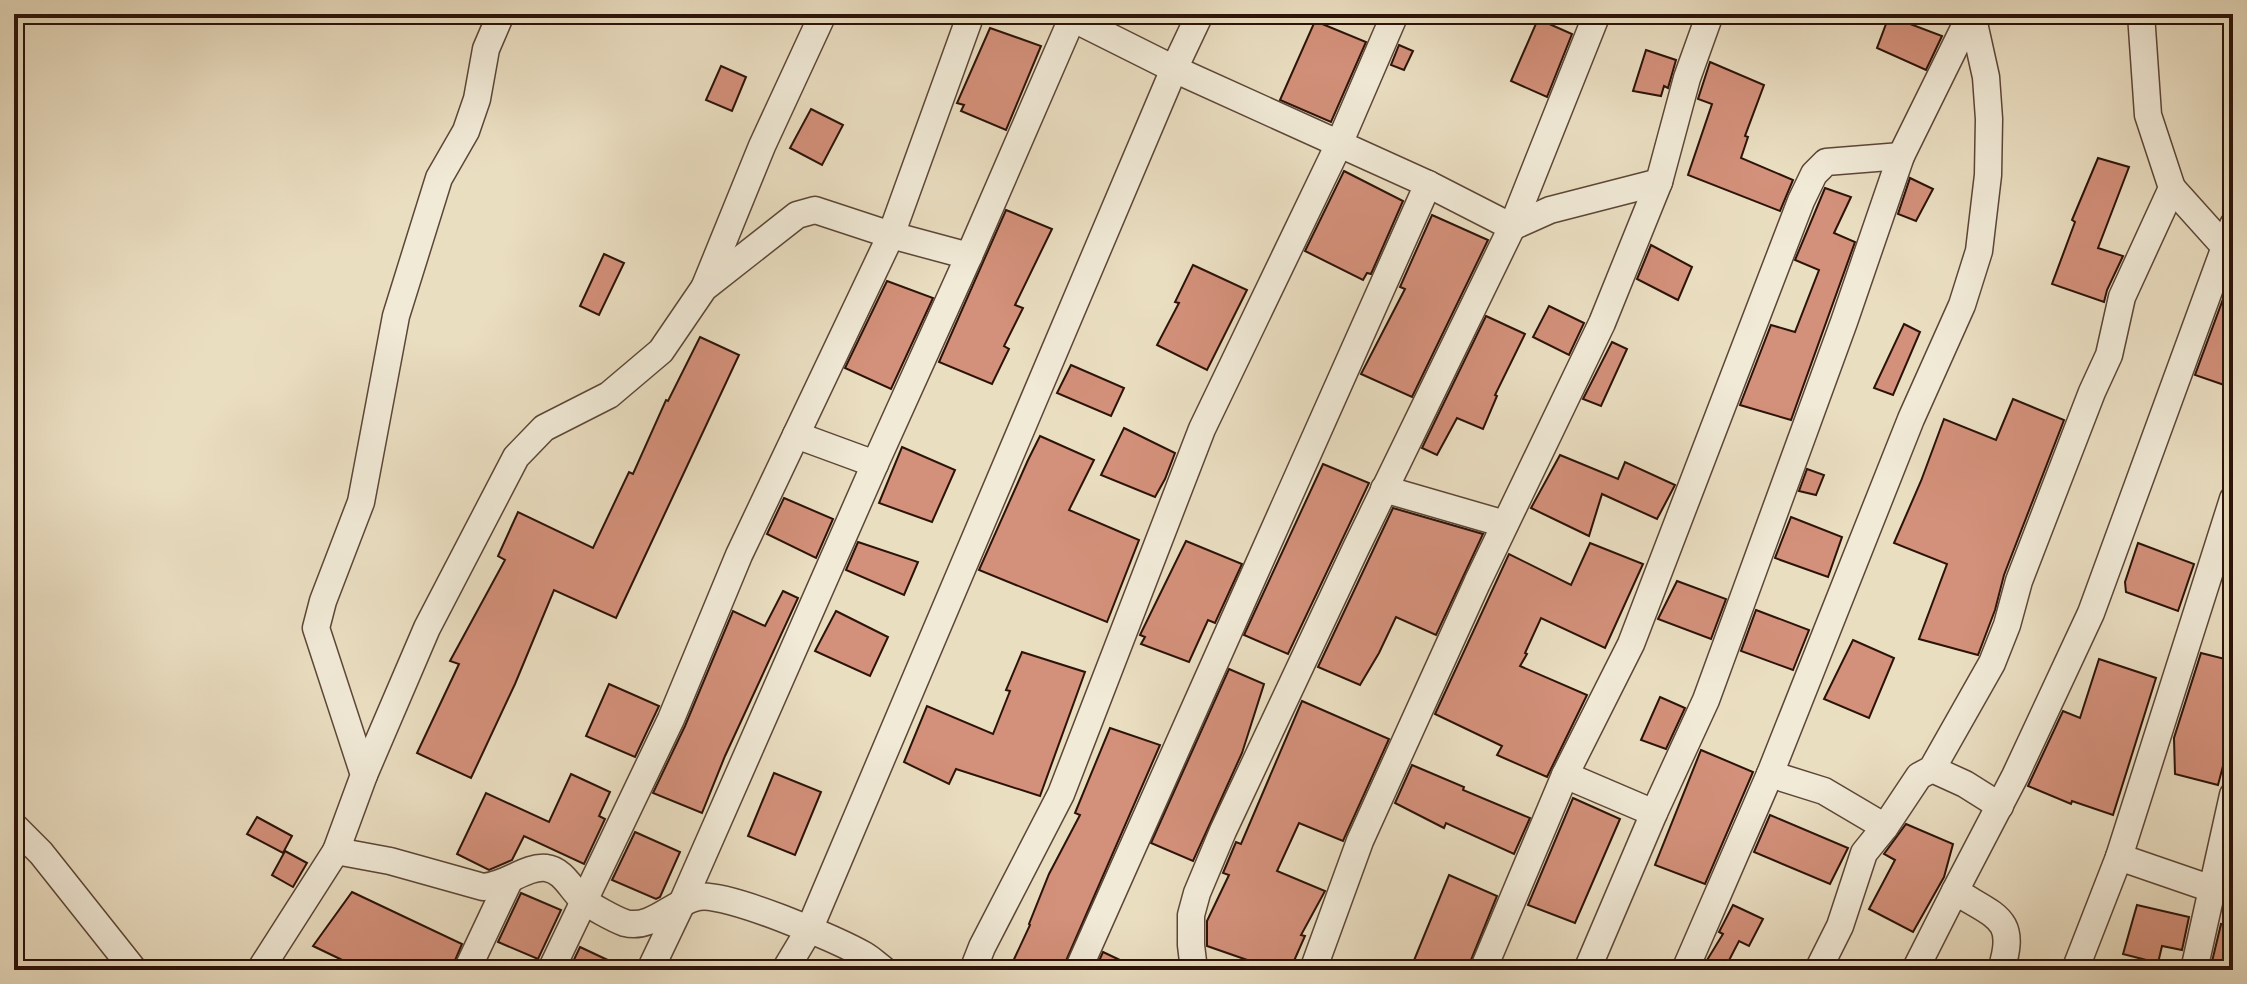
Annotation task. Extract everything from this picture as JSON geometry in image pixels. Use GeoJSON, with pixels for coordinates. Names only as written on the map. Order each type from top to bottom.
{"type":"FeatureCollection","features":[{"type":"Feature","properties":{"kind":"street"},"geometry":{"type":"LineString","coordinates":[[364,775],[316,628],[323,601],[361,502],[396,316],[439,178],[466,131],[477,99],[486,49],[501,14]]}},
{"type":"Feature","properties":{"kind":"street"},"geometry":{"type":"LineString","coordinates":[[260,970],[336,851],[364,775],[427,628],[516,457],[544,428],[609,395],[661,351],[704,288],[762,146],[823,14]]}},
{"type":"Feature","properties":{"kind":"street"},"geometry":{"type":"LineString","coordinates":[[551,970],[671,719],[739,555],[891,235],[971,14]]}},
{"type":"Feature","properties":{"kind":"street"},"geometry":{"type":"LineString","coordinates":[[785,970],[809,930],[1200,14]]}},
{"type":"Feature","properties":{"kind":"street"},"geometry":{"type":"LineString","coordinates":[[973,970],[1061,794],[1202,429],[1339,144],[1395,14]]}},
{"type":"Feature","properties":{"kind":"street"},"geometry":{"type":"LineString","coordinates":[[1194,970],[1191,915],[1223,831],[1512,227],[1597,14]]}},
{"type":"Feature","properties":{"kind":"street"},"geometry":{"type":"LineString","coordinates":[[1313,970],[1360,841],[1505,524],[1602,323],[1659,182],[1687,78],[1710,14]]}},
{"type":"Feature","properties":{"kind":"street"},"geometry":{"type":"LineString","coordinates":[[1587,970],[1706,700],[1901,156],[1972,14]]}},
{"type":"Feature","properties":{"kind":"street"},"geometry":{"type":"LineString","coordinates":[[1685,970],[1770,774],[1911,419],[1962,305],[1979,251],[1988,175],[1989,119],[1986,77],[1972,14]]}},
{"type":"Feature","properties":{"kind":"street"},"geometry":{"type":"LineString","coordinates":[[1915,970],[2000,806],[2091,613],[2230,241],[2172,188],[2148,115],[2141,14]]}},
{"type":"Feature","properties":{"kind":"street"},"geometry":{"type":"LineString","coordinates":[[650,970],[969,256],[1070,15],[1174,69],[1428,184],[1512,227]]}},
{"type":"Feature","properties":{"kind":"street"},"geometry":{"type":"LineString","coordinates":[[1483,970],[1565,775],[1631,644],[1814,174],[1826,162],[1901,156]]}},
{"type":"Feature","properties":{"kind":"street"},"geometry":{"type":"LineString","coordinates":[[1512,227],[1550,210],[1659,182]]}},
{"type":"Feature","properties":{"kind":"street"},"geometry":{"type":"LineString","coordinates":[[1078,970],[1428,184]]}},
{"type":"Feature","properties":{"kind":"street"},"geometry":{"type":"LineString","coordinates":[[1818,970],[1840,926],[1864,853],[1919,776],[1932,769],[1997,650],[2019,581],[2109,355],[2122,297],[2172,188]]}},
{"type":"Feature","properties":{"kind":"street"},"geometry":{"type":"LineString","coordinates":[[704,288],[797,215],[815,210],[969,256]]}},
{"type":"Feature","properties":{"kind":"street"},"geometry":{"type":"LineString","coordinates":[[796,435],[875,464]]}},
{"type":"Feature","properties":{"kind":"street"},"geometry":{"type":"LineString","coordinates":[[1384,489],[1505,524]]}},
{"type":"Feature","properties":{"kind":"street"},"geometry":{"type":"LineString","coordinates":[[2075,970],[2119,857],[2233,499]]}},
{"type":"Feature","properties":{"kind":"street"},"geometry":{"type":"LineString","coordinates":[[1932,769],[1965,784],[2000,806]]}},
{"type":"Feature","properties":{"kind":"street"},"geometry":{"type":"LineString","coordinates":[[1770,774],[1824,791],[1885,827]]}},
{"type":"Feature","properties":{"kind":"street"},"geometry":{"type":"LineString","coordinates":[[1565,775],[1654,813]]}},
{"type":"Feature","properties":{"kind":"street"},"geometry":{"type":"LineString","coordinates":[[2194,970],[2233,795]]}},
{"type":"Feature","properties":{"kind":"street"},"geometry":{"type":"LineString","coordinates":[[14,826],[41,853],[127,967]]}},
{"type":"Feature","properties":{"kind":"street"},"geometry":{"type":"LineString","coordinates":[[336,851],[390,861],[483,887],[497,886],[532,868],[550,868],[565,878],[584,901],[626,923],[648,922],[700,896],[732,900],[809,930],[863,955],[884,970]]}},
{"type":"Feature","properties":{"kind":"street"},"geometry":{"type":"LineString","coordinates":[[2119,857],[2212,889]]}},
{"type":"Feature","properties":{"kind":"street"},"geometry":{"type":"LineString","coordinates":[[467,970],[509,881]]}},
{"type":"Feature","properties":{"kind":"street"},"geometry":{"type":"LineString","coordinates":[[1955,891],[2001,921],[2007,930],[2004,969]]}},
{"type":"Feature","properties":{"kind":"building"},"geometry":{"type":"Polygon","coordinates":[[[1889,16],[1942,36],[1926,70],[1877,48],[1889,16]]]}},
{"type":"Feature","properties":{"kind":"building"},"geometry":{"type":"Polygon","coordinates":[[[1538,19],[1572,34],[1547,97],[1511,81],[1538,19]]]}},
{"type":"Feature","properties":{"kind":"building"},"geometry":{"type":"Polygon","coordinates":[[[1315,21],[1366,42],[1331,122],[1280,100],[1315,21]]]}},
{"type":"Feature","properties":{"kind":"building"},"geometry":{"type":"Polygon","coordinates":[[[990,28],[1041,46],[1006,130],[961,111],[964,105],[957,103],[990,28]]]}},
{"type":"Feature","properties":{"kind":"building"},"geometry":{"type":"Polygon","coordinates":[[[1399,45],[1413,51],[1404,70],[1391,65],[1399,45]]]}},
{"type":"Feature","properties":{"kind":"building"},"geometry":{"type":"Polygon","coordinates":[[[1646,50],[1676,60],[1668,88],[1664,86],[1661,96],[1633,91],[1646,50]]]}},
{"type":"Feature","properties":{"kind":"building"},"geometry":{"type":"Polygon","coordinates":[[[1710,62],[1764,85],[1745,136],[1748,137],[1741,158],[1793,180],[1780,211],[1688,175],[1712,104],[1698,99],[1710,62]]]}},
{"type":"Feature","properties":{"kind":"building"},"geometry":{"type":"Polygon","coordinates":[[[721,66],[746,77],[732,111],[706,100],[721,66]]]}},
{"type":"Feature","properties":{"kind":"building"},"geometry":{"type":"Polygon","coordinates":[[[811,109],[843,125],[822,165],[790,148],[811,109]]]}},
{"type":"Feature","properties":{"kind":"building"},"geometry":{"type":"Polygon","coordinates":[[[2098,158],[2129,167],[2098,248],[2123,256],[2104,302],[2052,284],[2075,222],[2072,220],[2098,158]]]}},
{"type":"Feature","properties":{"kind":"building"},"geometry":{"type":"Polygon","coordinates":[[[1344,171],[1403,201],[1371,274],[1367,273],[1363,280],[1305,251],[1344,171]]]}},
{"type":"Feature","properties":{"kind":"building"},"geometry":{"type":"Polygon","coordinates":[[[1910,178],[1933,189],[1916,221],[1898,214],[1910,178]]]}},
{"type":"Feature","properties":{"kind":"building"},"geometry":{"type":"Polygon","coordinates":[[[1825,188],[1851,197],[1834,233],[1855,242],[1791,420],[1740,405],[1771,325],[1795,332],[1819,270],[1795,260],[1825,188]]]}},
{"type":"Feature","properties":{"kind":"building"},"geometry":{"type":"Polygon","coordinates":[[[1006,210],[1052,229],[1015,305],[1023,308],[1004,346],[1009,349],[992,384],[939,362],[1006,210]]]}},
{"type":"Feature","properties":{"kind":"building"},"geometry":{"type":"Polygon","coordinates":[[[1432,215],[1488,240],[1412,397],[1361,374],[1405,289],[1400,287],[1432,215]]]}},
{"type":"Feature","properties":{"kind":"building"},"geometry":{"type":"Polygon","coordinates":[[[1651,245],[1692,267],[1678,300],[1637,279],[1651,245]]]}},
{"type":"Feature","properties":{"kind":"building"},"geometry":{"type":"Polygon","coordinates":[[[604,254],[624,263],[599,315],[580,306],[604,254]]]}},
{"type":"Feature","properties":{"kind":"building"},"geometry":{"type":"Polygon","coordinates":[[[1193,265],[1247,290],[1207,370],[1157,345],[1179,303],[1175,302],[1193,265]]]}},
{"type":"Feature","properties":{"kind":"building"},"geometry":{"type":"Polygon","coordinates":[[[2233,272],[2233,388],[2195,375],[2233,272]]]}},
{"type":"Feature","properties":{"kind":"building"},"geometry":{"type":"Polygon","coordinates":[[[887,281],[933,298],[891,389],[845,368],[887,281]]]}},
{"type":"Feature","properties":{"kind":"building"},"geometry":{"type":"Polygon","coordinates":[[[1549,306],[1584,323],[1569,355],[1533,337],[1549,306]]]}},
{"type":"Feature","properties":{"kind":"building"},"geometry":{"type":"Polygon","coordinates":[[[1486,316],[1525,334],[1495,395],[1483,429],[1457,418],[1437,455],[1422,448],[1486,316]]]}},
{"type":"Feature","properties":{"kind":"building"},"geometry":{"type":"Polygon","coordinates":[[[1904,324],[1920,332],[1893,395],[1874,388],[1904,324]]]}},
{"type":"Feature","properties":{"kind":"building"},"geometry":{"type":"Polygon","coordinates":[[[700,337],[739,355],[616,618],[554,590],[471,778],[417,753],[459,664],[450,661],[505,560],[498,556],[518,512],[593,548],[700,337]]]}},
{"type":"Feature","properties":{"kind":"building"},"geometry":{"type":"Polygon","coordinates":[[[1612,342],[1627,349],[1601,406],[1583,399],[1612,342]]]}},
{"type":"Feature","properties":{"kind":"building"},"geometry":{"type":"Polygon","coordinates":[[[1071,365],[1124,388],[1111,416],[1057,393],[1071,365]]]}},
{"type":"Feature","properties":{"kind":"building"},"geometry":{"type":"Polygon","coordinates":[[[2013,399],[2064,420],[2004,575],[1978,655],[1919,639],[1947,564],[1894,543],[1944,419],[1996,440],[2013,399]]]}},
{"type":"Feature","properties":{"kind":"building"},"geometry":{"type":"Polygon","coordinates":[[[1124,428],[1175,453],[1155,497],[1101,475],[1124,428]]]}},
{"type":"Feature","properties":{"kind":"building"},"geometry":{"type":"Polygon","coordinates":[[[1040,436],[1094,460],[1069,510],[1139,540],[1107,622],[979,570],[1040,436]]]}},
{"type":"Feature","properties":{"kind":"building"},"geometry":{"type":"Polygon","coordinates":[[[902,447],[955,470],[932,522],[879,503],[902,447]]]}},
{"type":"Feature","properties":{"kind":"building"},"geometry":{"type":"Polygon","coordinates":[[[1560,455],[1618,479],[1625,462],[1675,485],[1657,519],[1602,494],[1589,536],[1531,508],[1560,455]]]}},
{"type":"Feature","properties":{"kind":"building"},"geometry":{"type":"Polygon","coordinates":[[[1323,464],[1369,483],[1288,654],[1244,635],[1323,464]]]}},
{"type":"Feature","properties":{"kind":"building"},"geometry":{"type":"Polygon","coordinates":[[[1807,469],[1824,475],[1816,495],[1799,491],[1807,469]]]}},
{"type":"Feature","properties":{"kind":"building"},"geometry":{"type":"Polygon","coordinates":[[[784,498],[833,519],[816,558],[767,534],[784,498]]]}},
{"type":"Feature","properties":{"kind":"building"},"geometry":{"type":"Polygon","coordinates":[[[1393,508],[1483,534],[1436,635],[1396,617],[1360,685],[1318,667],[1393,508]]]}},
{"type":"Feature","properties":{"kind":"building"},"geometry":{"type":"Polygon","coordinates":[[[1791,517],[1842,537],[1828,577],[1775,558],[1791,517]]]}},
{"type":"Feature","properties":{"kind":"building"},"geometry":{"type":"Polygon","coordinates":[[[1186,541],[1242,564],[1215,623],[1208,620],[1189,662],[1141,644],[1145,637],[1140,635],[1186,541]]]}},
{"type":"Feature","properties":{"kind":"building"},"geometry":{"type":"Polygon","coordinates":[[[858,542],[918,562],[904,595],[846,570],[858,542]]]}},
{"type":"Feature","properties":{"kind":"building"},"geometry":{"type":"Polygon","coordinates":[[[1590,543],[1643,564],[1605,648],[1541,618],[1525,653],[1520,666],[1587,695],[1547,777],[1497,755],[1502,746],[1435,714],[1509,554],[1571,585],[1590,543]]]}},
{"type":"Feature","properties":{"kind":"building"},"geometry":{"type":"Polygon","coordinates":[[[2138,543],[2194,564],[2178,611],[2126,592],[2125,582],[2138,543]]]}},
{"type":"Feature","properties":{"kind":"building"},"geometry":{"type":"Polygon","coordinates":[[[1677,581],[1726,599],[1711,639],[1658,619],[1677,581]]]}},
{"type":"Feature","properties":{"kind":"building"},"geometry":{"type":"Polygon","coordinates":[[[783,591],[798,598],[702,813],[653,793],[733,611],[765,626],[783,591]]]}},
{"type":"Feature","properties":{"kind":"building"},"geometry":{"type":"Polygon","coordinates":[[[1756,610],[1809,630],[1793,670],[1741,651],[1756,610]]]}},
{"type":"Feature","properties":{"kind":"building"},"geometry":{"type":"Polygon","coordinates":[[[836,611],[888,637],[870,676],[815,651],[836,611]]]}},
{"type":"Feature","properties":{"kind":"building"},"geometry":{"type":"Polygon","coordinates":[[[1853,640],[1894,658],[1869,718],[1824,699],[1853,640]]]}},
{"type":"Feature","properties":{"kind":"building"},"geometry":{"type":"Polygon","coordinates":[[[1022,652],[1085,672],[1040,796],[956,769],[949,784],[904,762],[927,706],[993,734],[1010,691],[1006,690],[1022,652]]]}},
{"type":"Feature","properties":{"kind":"building"},"geometry":{"type":"Polygon","coordinates":[[[2201,653],[2233,661],[2233,728],[2218,785],[2175,774],[2174,738],[2201,653]]]}},
{"type":"Feature","properties":{"kind":"building"},"geometry":{"type":"Polygon","coordinates":[[[2099,659],[2156,678],[2113,815],[2072,801],[2071,804],[2028,786],[2063,711],[2080,718],[2099,659]]]}},
{"type":"Feature","properties":{"kind":"building"},"geometry":{"type":"Polygon","coordinates":[[[1229,669],[1264,684],[1242,753],[1193,861],[1151,843],[1229,669]]]}},
{"type":"Feature","properties":{"kind":"building"},"geometry":{"type":"Polygon","coordinates":[[[609,684],[659,706],[635,757],[586,736],[609,684]]]}},
{"type":"Feature","properties":{"kind":"building"},"geometry":{"type":"Polygon","coordinates":[[[1660,697],[1685,708],[1666,749],[1641,740],[1660,697]]]}},
{"type":"Feature","properties":{"kind":"building"},"geometry":{"type":"Polygon","coordinates":[[[1302,701],[1389,739],[1343,841],[1299,823],[1277,871],[1325,891],[1301,935],[1305,936],[1290,970],[1276,970],[1207,946],[1207,921],[1229,875],[1223,873],[1236,842],[1241,844],[1302,701]]]}},
{"type":"Feature","properties":{"kind":"building"},"geometry":{"type":"Polygon","coordinates":[[[1110,728],[1160,745],[1062,970],[1009,970],[1049,874],[1080,815],[1075,813],[1110,728]]]}},
{"type":"Feature","properties":{"kind":"building"},"geometry":{"type":"Polygon","coordinates":[[[1701,750],[1753,772],[1705,884],[1655,865],[1701,750]]]}},
{"type":"Feature","properties":{"kind":"building"},"geometry":{"type":"Polygon","coordinates":[[[1412,765],[1530,818],[1514,854],[1446,823],[1444,828],[1395,803],[1412,765]]]}},
{"type":"Feature","properties":{"kind":"building"},"geometry":{"type":"Polygon","coordinates":[[[774,773],[821,792],[795,855],[748,836],[774,773]]]}},
{"type":"Feature","properties":{"kind":"building"},"geometry":{"type":"Polygon","coordinates":[[[571,774],[610,792],[599,816],[605,819],[584,864],[524,836],[512,860],[489,870],[457,854],[486,793],[549,822],[571,774]]]}},
{"type":"Feature","properties":{"kind":"building"},"geometry":{"type":"Polygon","coordinates":[[[1573,798],[1620,819],[1575,923],[1528,905],[1573,798]]]}},
{"type":"Feature","properties":{"kind":"building"},"geometry":{"type":"Polygon","coordinates":[[[1770,815],[1848,848],[1830,884],[1754,852],[1770,815]]]}},
{"type":"Feature","properties":{"kind":"building"},"geometry":{"type":"Polygon","coordinates":[[[257,817],[292,836],[283,853],[247,834],[257,817]]]}},
{"type":"Feature","properties":{"kind":"building"},"geometry":{"type":"Polygon","coordinates":[[[1906,824],[1953,844],[1944,877],[1913,932],[1869,909],[1895,860],[1884,854],[1906,824]]]}},
{"type":"Feature","properties":{"kind":"building"},"geometry":{"type":"Polygon","coordinates":[[[635,832],[680,852],[660,897],[656,899],[612,880],[635,832]]]}},
{"type":"Feature","properties":{"kind":"building"},"geometry":{"type":"Polygon","coordinates":[[[285,851],[307,863],[293,887],[272,875],[285,851]]]}},
{"type":"Feature","properties":{"kind":"building"},"geometry":{"type":"Polygon","coordinates":[[[1449,875],[1497,896],[1467,970],[1410,970],[1449,875]]]}},
{"type":"Feature","properties":{"kind":"building"},"geometry":{"type":"Polygon","coordinates":[[[352,892],[462,944],[451,970],[363,970],[313,946],[352,892]]]}},
{"type":"Feature","properties":{"kind":"building"},"geometry":{"type":"Polygon","coordinates":[[[521,893],[561,910],[538,959],[498,942],[521,893]]]}},
{"type":"Feature","properties":{"kind":"building"},"geometry":{"type":"Polygon","coordinates":[[[1733,905],[1763,919],[1749,946],[1739,941],[1724,970],[1704,965],[1723,934],[1719,932],[1733,905]]]}},
{"type":"Feature","properties":{"kind":"building"},"geometry":{"type":"Polygon","coordinates":[[[2137,905],[2189,917],[2182,950],[2162,946],[2158,963],[2123,954],[2137,905]]]}},
{"type":"Feature","properties":{"kind":"building"},"geometry":{"type":"Polygon","coordinates":[[[2221,924],[2233,926],[2233,970],[2210,970],[2221,924]]]}},
{"type":"Feature","properties":{"kind":"building"},"geometry":{"type":"Polygon","coordinates":[[[580,947],[629,970],[569,970],[580,947]]]}},
{"type":"Feature","properties":{"kind":"building"},"geometry":{"type":"Polygon","coordinates":[[[1103,952],[1141,970],[1095,970],[1103,952]]]}}]}
